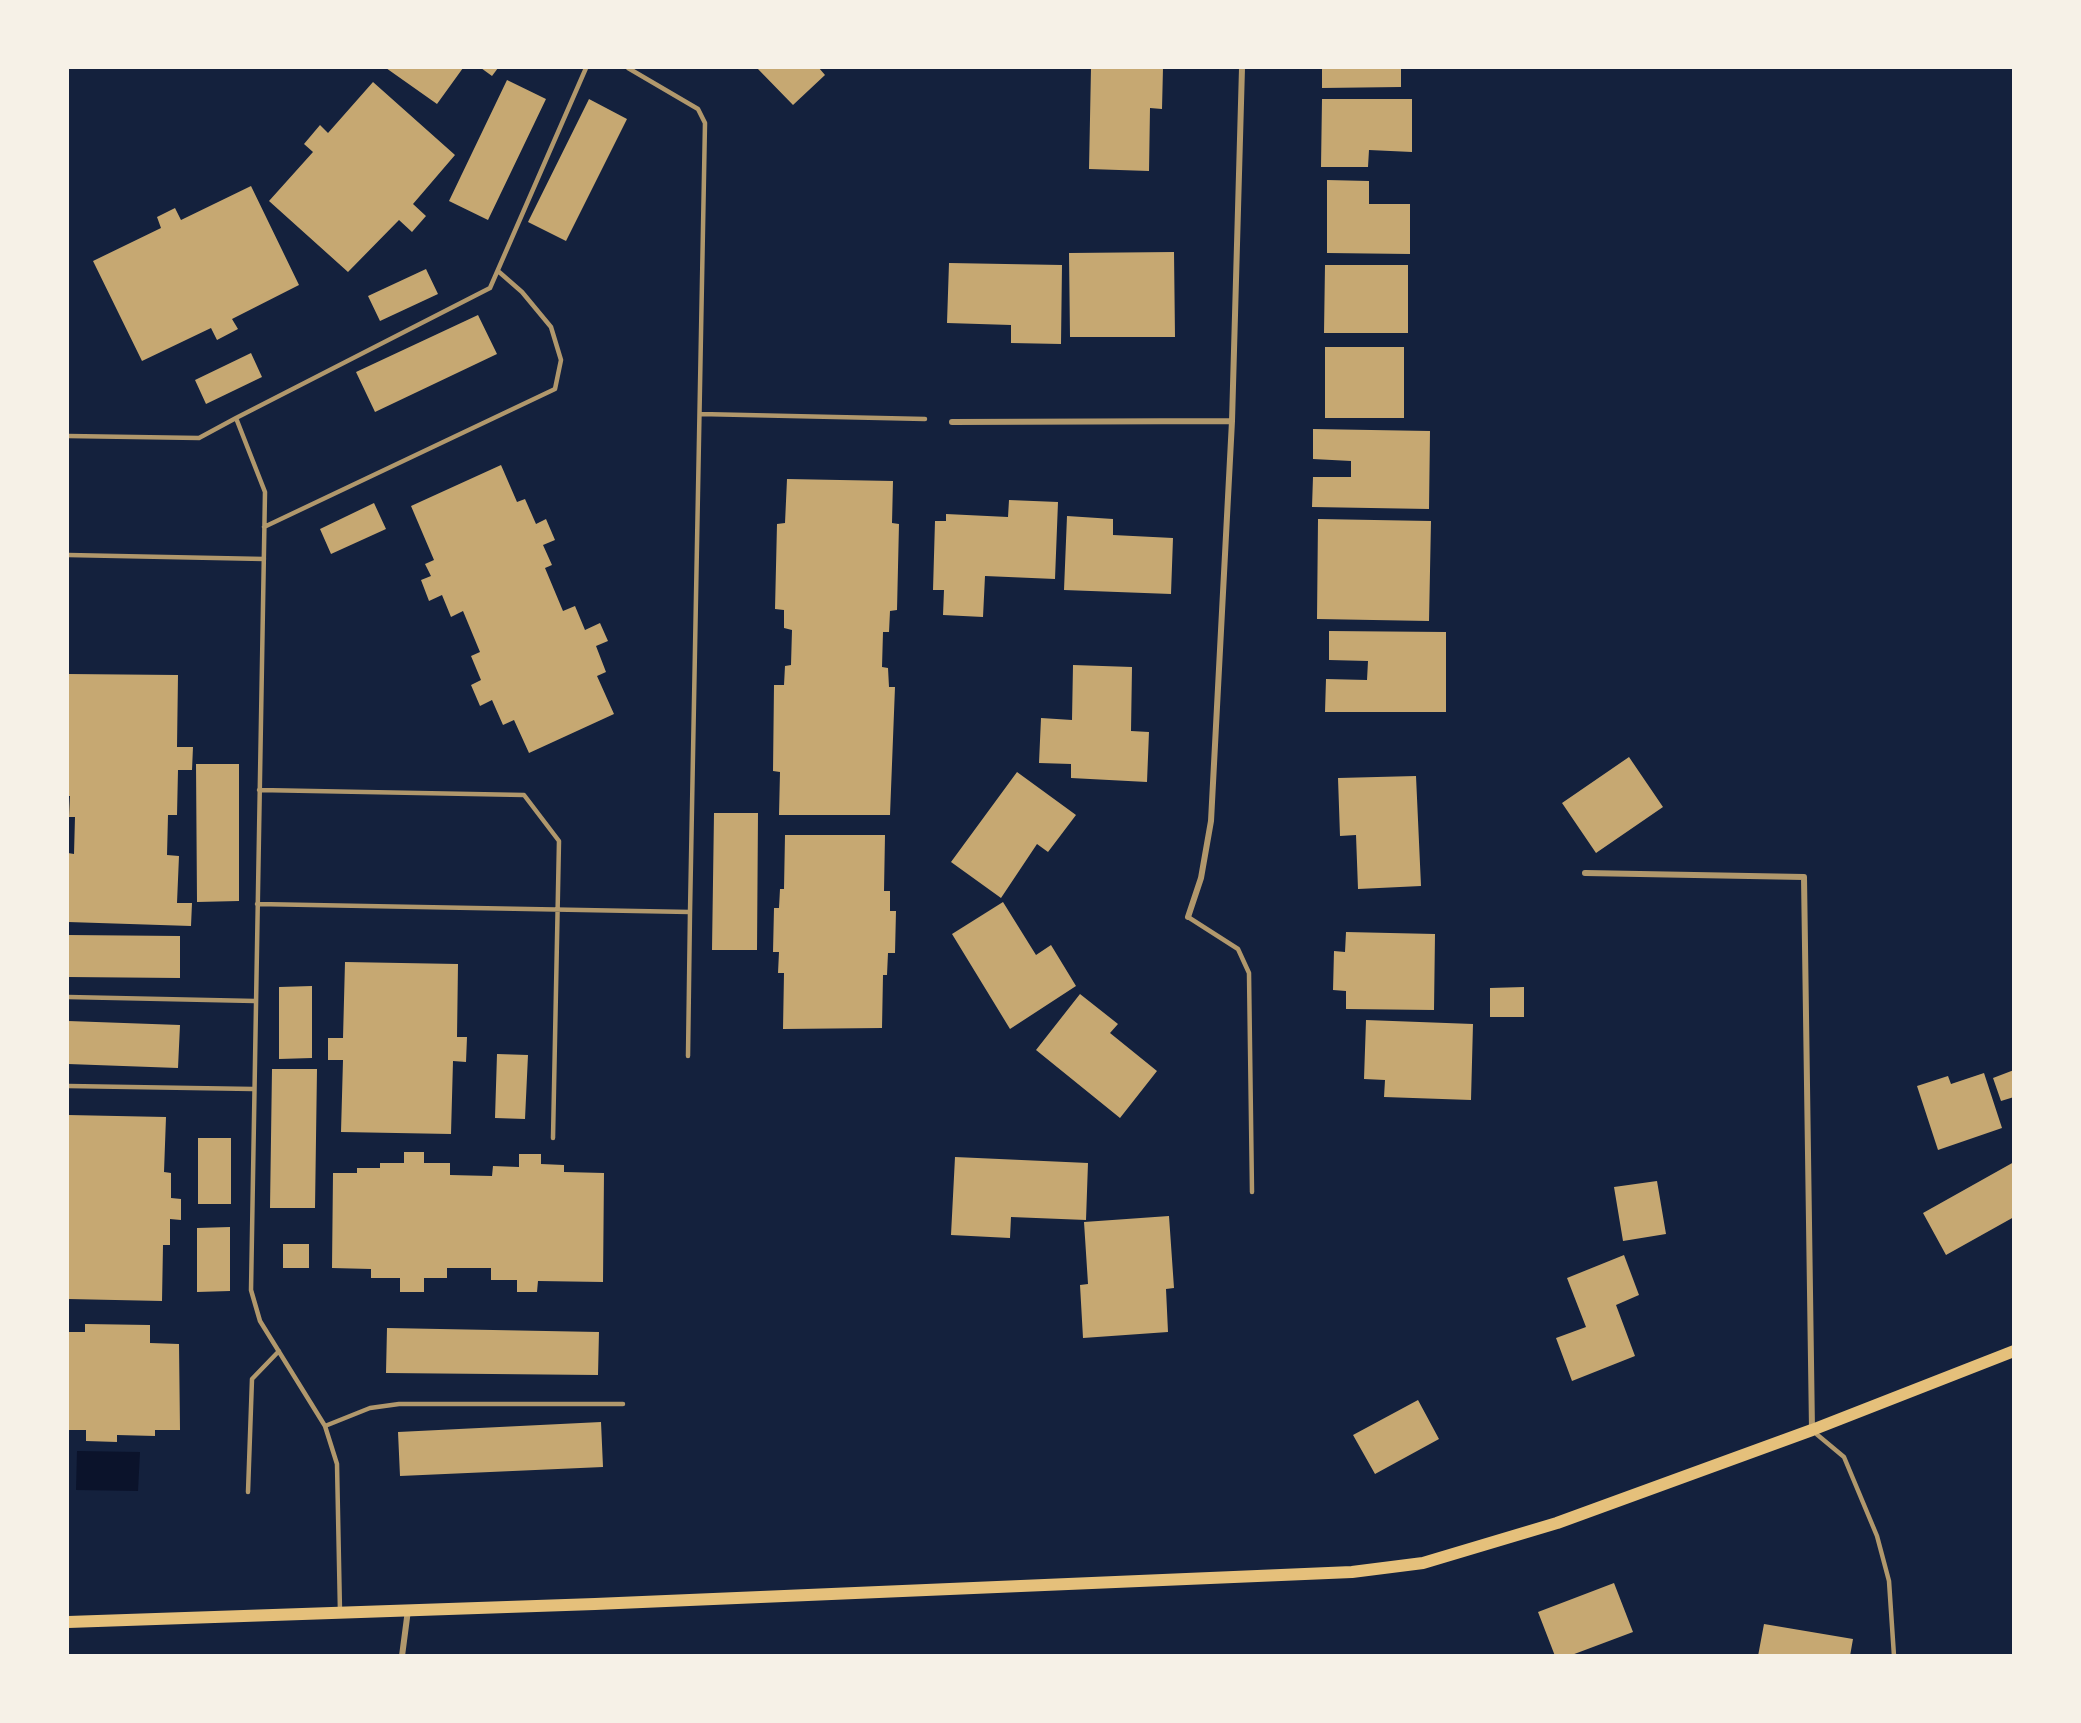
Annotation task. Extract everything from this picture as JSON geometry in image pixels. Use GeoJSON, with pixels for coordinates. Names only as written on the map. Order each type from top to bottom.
{"type":"FeatureCollection","features":[{"type":"Feature","properties":{"kind":"main road"},"geometry":{"type":"LineString","coordinates":[[68,1622],[595,1604],[1352,1572],[1423,1563],[1557,1523],[1812,1430],[2013,1351]]}},
{"type":"Feature","properties":{"kind":"street"},"geometry":{"type":"LineString","coordinates":[[1188,917],[1201,878],[1211,821],[1232,421],[1242,68]]}},
{"type":"Feature","properties":{"kind":"street"},"geometry":{"type":"LineString","coordinates":[[952,422],[1232,421]]}},
{"type":"Feature","properties":{"kind":"street"},"geometry":{"type":"LineString","coordinates":[[1585,873],[1804,878],[1812,1430]]}},
{"type":"Feature","properties":{"kind":"street"},"geometry":{"type":"LineString","coordinates":[[402,1656],[408,1610]]}},
{"type":"Feature","properties":{"kind":"lane"},"geometry":{"type":"LineString","coordinates":[[68,436],[199,438],[490,288],[586,68]]}},
{"type":"Feature","properties":{"kind":"lane"},"geometry":{"type":"LineString","coordinates":[[628,68],[698,109],[705,123],[688,1056]]}},
{"type":"Feature","properties":{"kind":"lane"},"geometry":{"type":"LineString","coordinates":[[264,527],[555,389],[561,360],[551,327],[522,292],[498,270]]}},
{"type":"Feature","properties":{"kind":"lane"},"geometry":{"type":"LineString","coordinates":[[700,414],[925,419]]}},
{"type":"Feature","properties":{"kind":"lane"},"geometry":{"type":"LineString","coordinates":[[236,418],[265,492],[251,1290],[260,1321],[325,1426],[337,1464],[340,1612]]}},
{"type":"Feature","properties":{"kind":"lane"},"geometry":{"type":"LineString","coordinates":[[68,555],[264,559]]}},
{"type":"Feature","properties":{"kind":"lane"},"geometry":{"type":"LineString","coordinates":[[259,790],[524,795],[558,841],[553,1138]]}},
{"type":"Feature","properties":{"kind":"lane"},"geometry":{"type":"LineString","coordinates":[[257,904],[690,912]]}},
{"type":"Feature","properties":{"kind":"lane"},"geometry":{"type":"LineString","coordinates":[[1188,917],[1238,949],[1249,973],[1252,1192]]}},
{"type":"Feature","properties":{"kind":"lane"},"geometry":{"type":"LineString","coordinates":[[68,997],[255,1001]]}},
{"type":"Feature","properties":{"kind":"lane"},"geometry":{"type":"LineString","coordinates":[[68,1086],[254,1089]]}},
{"type":"Feature","properties":{"kind":"lane"},"geometry":{"type":"LineString","coordinates":[[249,1492],[252,1379],[279,1351]]}},
{"type":"Feature","properties":{"kind":"lane"},"geometry":{"type":"LineString","coordinates":[[325,1426],[370,1408],[399,1404],[623,1404]]}},
{"type":"Feature","properties":{"kind":"lane"},"geometry":{"type":"LineString","coordinates":[[1812,1430],[1844,1457],[1877,1536],[1889,1581],[1894,1656]]}},
{"type":"Feature","properties":{"kind":"water"},"geometry":{"type":"Polygon","coordinates":[[[77,1451],[140,1452],[138,1491],[76,1490],[77,1451]]]}},
{"type":"Feature","properties":{"kind":"building"},"geometry":{"type":"Polygon","coordinates":[[[386,68],[463,68],[437,104],[386,68]]]}},
{"type":"Feature","properties":{"kind":"building"},"geometry":{"type":"Polygon","coordinates":[[[481,68],[498,68],[492,76],[481,68]]]}},
{"type":"Feature","properties":{"kind":"building"},"geometry":{"type":"Polygon","coordinates":[[[757,68],[819,68],[825,75],[793,105],[757,68]]]}},
{"type":"Feature","properties":{"kind":"building"},"geometry":{"type":"Polygon","coordinates":[[[1091,68],[1163,68],[1162,109],[1150,108],[1149,171],[1089,169],[1091,68]]]}},
{"type":"Feature","properties":{"kind":"building"},"geometry":{"type":"Polygon","coordinates":[[[1322,68],[1401,68],[1401,87],[1322,88],[1322,68]]]}},
{"type":"Feature","properties":{"kind":"building"},"geometry":{"type":"Polygon","coordinates":[[[507,80],[546,99],[488,220],[449,201],[507,80]]]}},
{"type":"Feature","properties":{"kind":"building"},"geometry":{"type":"Polygon","coordinates":[[[373,82],[455,155],[413,204],[426,216],[412,232],[399,220],[348,272],[269,201],[313,152],[304,144],[320,125],[328,133],[373,82]]]}},
{"type":"Feature","properties":{"kind":"building"},"geometry":{"type":"Polygon","coordinates":[[[589,99],[627,119],[566,241],[528,222],[589,99]]]}},
{"type":"Feature","properties":{"kind":"building"},"geometry":{"type":"Polygon","coordinates":[[[1322,99],[1412,99],[1412,152],[1369,150],[1368,167],[1321,167],[1322,99]]]}},
{"type":"Feature","properties":{"kind":"building"},"geometry":{"type":"Polygon","coordinates":[[[1327,180],[1369,181],[1369,204],[1410,204],[1410,254],[1327,253],[1327,180]]]}},
{"type":"Feature","properties":{"kind":"building"},"geometry":{"type":"Polygon","coordinates":[[[251,186],[299,285],[232,319],[238,329],[217,340],[211,328],[142,361],[93,261],[161,228],[157,217],[175,208],[181,220],[251,186]]]}},
{"type":"Feature","properties":{"kind":"building"},"geometry":{"type":"Polygon","coordinates":[[[1174,252],[1175,337],[1070,337],[1069,253],[1174,252]]]}},
{"type":"Feature","properties":{"kind":"building"},"geometry":{"type":"Polygon","coordinates":[[[949,263],[1062,265],[1061,344],[1011,343],[1011,325],[947,323],[949,263]]]}},
{"type":"Feature","properties":{"kind":"building"},"geometry":{"type":"Polygon","coordinates":[[[1325,265],[1408,265],[1408,333],[1324,333],[1325,265]]]}},
{"type":"Feature","properties":{"kind":"building"},"geometry":{"type":"Polygon","coordinates":[[[426,269],[438,294],[380,321],[368,296],[426,269]]]}},
{"type":"Feature","properties":{"kind":"building"},"geometry":{"type":"Polygon","coordinates":[[[478,315],[497,354],[375,412],[356,372],[478,315]]]}},
{"type":"Feature","properties":{"kind":"building"},"geometry":{"type":"Polygon","coordinates":[[[1325,347],[1404,347],[1404,418],[1325,418],[1325,347]]]}},
{"type":"Feature","properties":{"kind":"building"},"geometry":{"type":"Polygon","coordinates":[[[251,353],[262,377],[206,404],[195,380],[251,353]]]}},
{"type":"Feature","properties":{"kind":"building"},"geometry":{"type":"Polygon","coordinates":[[[1313,429],[1430,431],[1429,509],[1312,507],[1313,477],[1351,477],[1351,461],[1313,459],[1313,429]]]}},
{"type":"Feature","properties":{"kind":"building"},"geometry":{"type":"Polygon","coordinates":[[[501,465],[517,502],[525,499],[536,524],[546,519],[555,540],[543,545],[552,565],[545,568],[563,611],[575,606],[585,630],[600,623],[608,641],[596,646],[606,672],[597,676],[614,714],[529,753],[514,720],[503,725],[492,700],[480,706],[471,685],[481,680],[471,656],[480,652],[463,611],[451,617],[442,595],[429,601],[421,580],[431,576],[425,564],[434,560],[411,506],[501,465]]]}},
{"type":"Feature","properties":{"kind":"building"},"geometry":{"type":"Polygon","coordinates":[[[787,479],[893,481],[892,523],[899,524],[897,610],[890,611],[889,632],[883,632],[882,667],[888,668],[889,687],[895,687],[890,815],[779,815],[780,772],[773,771],[774,685],[784,685],[785,666],[791,665],[792,630],[784,628],[784,610],[775,609],[777,524],[785,523],[787,479]]]}},
{"type":"Feature","properties":{"kind":"building"},"geometry":{"type":"Polygon","coordinates":[[[1009,500],[1058,502],[1055,579],[985,576],[983,617],[943,615],[944,590],[933,590],[935,521],[946,521],[946,514],[1008,517],[1009,500]]]}},
{"type":"Feature","properties":{"kind":"building"},"geometry":{"type":"Polygon","coordinates":[[[374,503],[386,529],[331,554],[320,529],[374,503]]]}},
{"type":"Feature","properties":{"kind":"building"},"geometry":{"type":"Polygon","coordinates":[[[1067,516],[1113,519],[1113,535],[1173,538],[1171,594],[1064,590],[1067,516]]]}},
{"type":"Feature","properties":{"kind":"building"},"geometry":{"type":"Polygon","coordinates":[[[1318,519],[1431,521],[1429,621],[1317,619],[1318,519]]]}},
{"type":"Feature","properties":{"kind":"building"},"geometry":{"type":"Polygon","coordinates":[[[1329,631],[1446,632],[1446,712],[1325,712],[1326,679],[1367,680],[1368,661],[1329,660],[1329,631]]]}},
{"type":"Feature","properties":{"kind":"building"},"geometry":{"type":"Polygon","coordinates":[[[1073,665],[1132,667],[1131,731],[1149,732],[1147,782],[1071,778],[1071,764],[1039,763],[1041,718],[1072,720],[1073,665]]]}},
{"type":"Feature","properties":{"kind":"building"},"geometry":{"type":"Polygon","coordinates":[[[68,674],[178,675],[177,747],[193,747],[192,770],[178,770],[177,815],[168,815],[167,855],[179,856],[177,903],[192,903],[191,926],[68,922],[68,853],[74,854],[75,817],[69,817],[68,674]]]}},
{"type":"Feature","properties":{"kind":"building"},"geometry":{"type":"Polygon","coordinates":[[[1629,757],[1663,807],[1596,853],[1562,803],[1629,757]]]}},
{"type":"Feature","properties":{"kind":"building"},"geometry":{"type":"Polygon","coordinates":[[[196,764],[239,764],[239,901],[197,902],[196,764]]]}},
{"type":"Feature","properties":{"kind":"building"},"geometry":{"type":"Polygon","coordinates":[[[1017,772],[1076,815],[1048,852],[1037,844],[1001,898],[951,862],[1017,772]]]}},
{"type":"Feature","properties":{"kind":"building"},"geometry":{"type":"Polygon","coordinates":[[[1416,776],[1421,886],[1358,889],[1356,835],[1340,836],[1338,778],[1416,776]]]}},
{"type":"Feature","properties":{"kind":"building"},"geometry":{"type":"Polygon","coordinates":[[[714,813],[758,813],[757,950],[712,950],[714,813]]]}},
{"type":"Feature","properties":{"kind":"building"},"geometry":{"type":"Polygon","coordinates":[[[785,835],[885,835],[884,891],[890,891],[890,911],[896,911],[895,953],[888,953],[887,975],[883,975],[882,1028],[783,1029],[784,973],[778,973],[779,952],[773,952],[774,908],[779,908],[780,889],[784,889],[785,835]]]}},
{"type":"Feature","properties":{"kind":"building"},"geometry":{"type":"Polygon","coordinates":[[[1003,902],[1036,955],[1051,945],[1076,986],[1010,1029],[952,934],[1003,902]]]}},
{"type":"Feature","properties":{"kind":"building"},"geometry":{"type":"Polygon","coordinates":[[[1346,932],[1435,934],[1434,1010],[1346,1009],[1346,991],[1333,990],[1334,951],[1345,952],[1346,932]]]}},
{"type":"Feature","properties":{"kind":"building"},"geometry":{"type":"Polygon","coordinates":[[[68,935],[180,936],[180,978],[68,977],[68,935]]]}},
{"type":"Feature","properties":{"kind":"building"},"geometry":{"type":"Polygon","coordinates":[[[345,962],[458,964],[457,1037],[467,1037],[466,1062],[453,1061],[451,1134],[341,1132],[343,1060],[328,1060],[328,1038],[343,1038],[345,962]]]}},
{"type":"Feature","properties":{"kind":"building"},"geometry":{"type":"Polygon","coordinates":[[[312,986],[312,1058],[279,1059],[279,987],[312,986]]]}},
{"type":"Feature","properties":{"kind":"building"},"geometry":{"type":"Polygon","coordinates":[[[1524,987],[1524,1017],[1490,1017],[1490,988],[1524,987]]]}},
{"type":"Feature","properties":{"kind":"building"},"geometry":{"type":"Polygon","coordinates":[[[1080,994],[1118,1024],[1110,1033],[1157,1071],[1120,1118],[1036,1050],[1080,994]]]}},
{"type":"Feature","properties":{"kind":"building"},"geometry":{"type":"Polygon","coordinates":[[[1366,1020],[1473,1024],[1471,1100],[1384,1097],[1385,1080],[1364,1079],[1366,1020]]]}},
{"type":"Feature","properties":{"kind":"building"},"geometry":{"type":"Polygon","coordinates":[[[68,1021],[180,1025],[178,1068],[68,1064],[68,1021]]]}},
{"type":"Feature","properties":{"kind":"building"},"geometry":{"type":"Polygon","coordinates":[[[497,1054],[528,1055],[525,1119],[495,1118],[497,1054]]]}},
{"type":"Feature","properties":{"kind":"building"},"geometry":{"type":"Polygon","coordinates":[[[272,1069],[317,1069],[315,1208],[270,1208],[272,1069]]]}},
{"type":"Feature","properties":{"kind":"building"},"geometry":{"type":"Polygon","coordinates":[[[2014,1070],[2014,1097],[2001,1101],[1993,1078],[2014,1070]]]}},
{"type":"Feature","properties":{"kind":"building"},"geometry":{"type":"Polygon","coordinates":[[[1984,1073],[2002,1128],[1938,1150],[1917,1086],[1948,1076],[1951,1084],[1984,1073]]]}},
{"type":"Feature","properties":{"kind":"building"},"geometry":{"type":"Polygon","coordinates":[[[68,1115],[166,1117],[164,1172],[171,1173],[171,1198],[181,1199],[181,1220],[170,1219],[170,1245],[163,1245],[162,1301],[68,1299],[68,1115]]]}},
{"type":"Feature","properties":{"kind":"building"},"geometry":{"type":"Polygon","coordinates":[[[198,1138],[231,1138],[231,1204],[198,1204],[198,1138]]]}},
{"type":"Feature","properties":{"kind":"building"},"geometry":{"type":"Polygon","coordinates":[[[404,1152],[424,1152],[424,1163],[450,1163],[450,1175],[492,1176],[493,1166],[519,1167],[519,1154],[541,1154],[541,1164],[564,1165],[564,1172],[604,1173],[603,1282],[538,1281],[537,1292],[517,1292],[517,1280],[491,1280],[491,1268],[447,1268],[447,1278],[424,1278],[424,1292],[400,1292],[400,1278],[371,1278],[371,1269],[332,1268],[333,1173],[357,1173],[357,1168],[380,1168],[380,1163],[404,1163],[404,1152]]]}},
{"type":"Feature","properties":{"kind":"building"},"geometry":{"type":"Polygon","coordinates":[[[955,1157],[1088,1163],[1086,1220],[1011,1217],[1010,1238],[951,1235],[955,1157]]]}},
{"type":"Feature","properties":{"kind":"building"},"geometry":{"type":"Polygon","coordinates":[[[2014,1162],[2014,1217],[1946,1255],[1923,1213],[2014,1162]]]}},
{"type":"Feature","properties":{"kind":"building"},"geometry":{"type":"Polygon","coordinates":[[[1657,1181],[1666,1234],[1623,1241],[1614,1187],[1657,1181]]]}},
{"type":"Feature","properties":{"kind":"building"},"geometry":{"type":"Polygon","coordinates":[[[1169,1216],[1174,1288],[1166,1289],[1168,1332],[1083,1338],[1080,1285],[1088,1284],[1084,1222],[1169,1216]]]}},
{"type":"Feature","properties":{"kind":"building"},"geometry":{"type":"Polygon","coordinates":[[[230,1227],[230,1291],[197,1292],[197,1228],[230,1227]]]}},
{"type":"Feature","properties":{"kind":"building"},"geometry":{"type":"Polygon","coordinates":[[[283,1244],[309,1244],[309,1268],[283,1268],[283,1244]]]}},
{"type":"Feature","properties":{"kind":"building"},"geometry":{"type":"Polygon","coordinates":[[[1624,1255],[1639,1295],[1616,1305],[1635,1356],[1572,1381],[1556,1338],[1586,1327],[1567,1278],[1624,1255]]]}},
{"type":"Feature","properties":{"kind":"building"},"geometry":{"type":"Polygon","coordinates":[[[85,1324],[150,1325],[150,1343],[179,1344],[180,1430],[155,1430],[155,1436],[117,1435],[117,1442],[86,1441],[86,1430],[68,1430],[68,1332],[85,1332],[85,1324]]]}},
{"type":"Feature","properties":{"kind":"building"},"geometry":{"type":"Polygon","coordinates":[[[387,1328],[599,1332],[598,1375],[386,1373],[387,1328]]]}},
{"type":"Feature","properties":{"kind":"building"},"geometry":{"type":"Polygon","coordinates":[[[1418,1400],[1439,1439],[1375,1474],[1353,1435],[1418,1400]]]}},
{"type":"Feature","properties":{"kind":"building"},"geometry":{"type":"Polygon","coordinates":[[[601,1422],[603,1467],[400,1476],[398,1432],[601,1422]]]}},
{"type":"Feature","properties":{"kind":"building"},"geometry":{"type":"Polygon","coordinates":[[[1614,1583],[1633,1632],[1569,1656],[1555,1656],[1538,1612],[1614,1583]]]}},
{"type":"Feature","properties":{"kind":"building"},"geometry":{"type":"Polygon","coordinates":[[[1764,1624],[1853,1639],[1850,1656],[1758,1656],[1764,1624]]]}}]}
